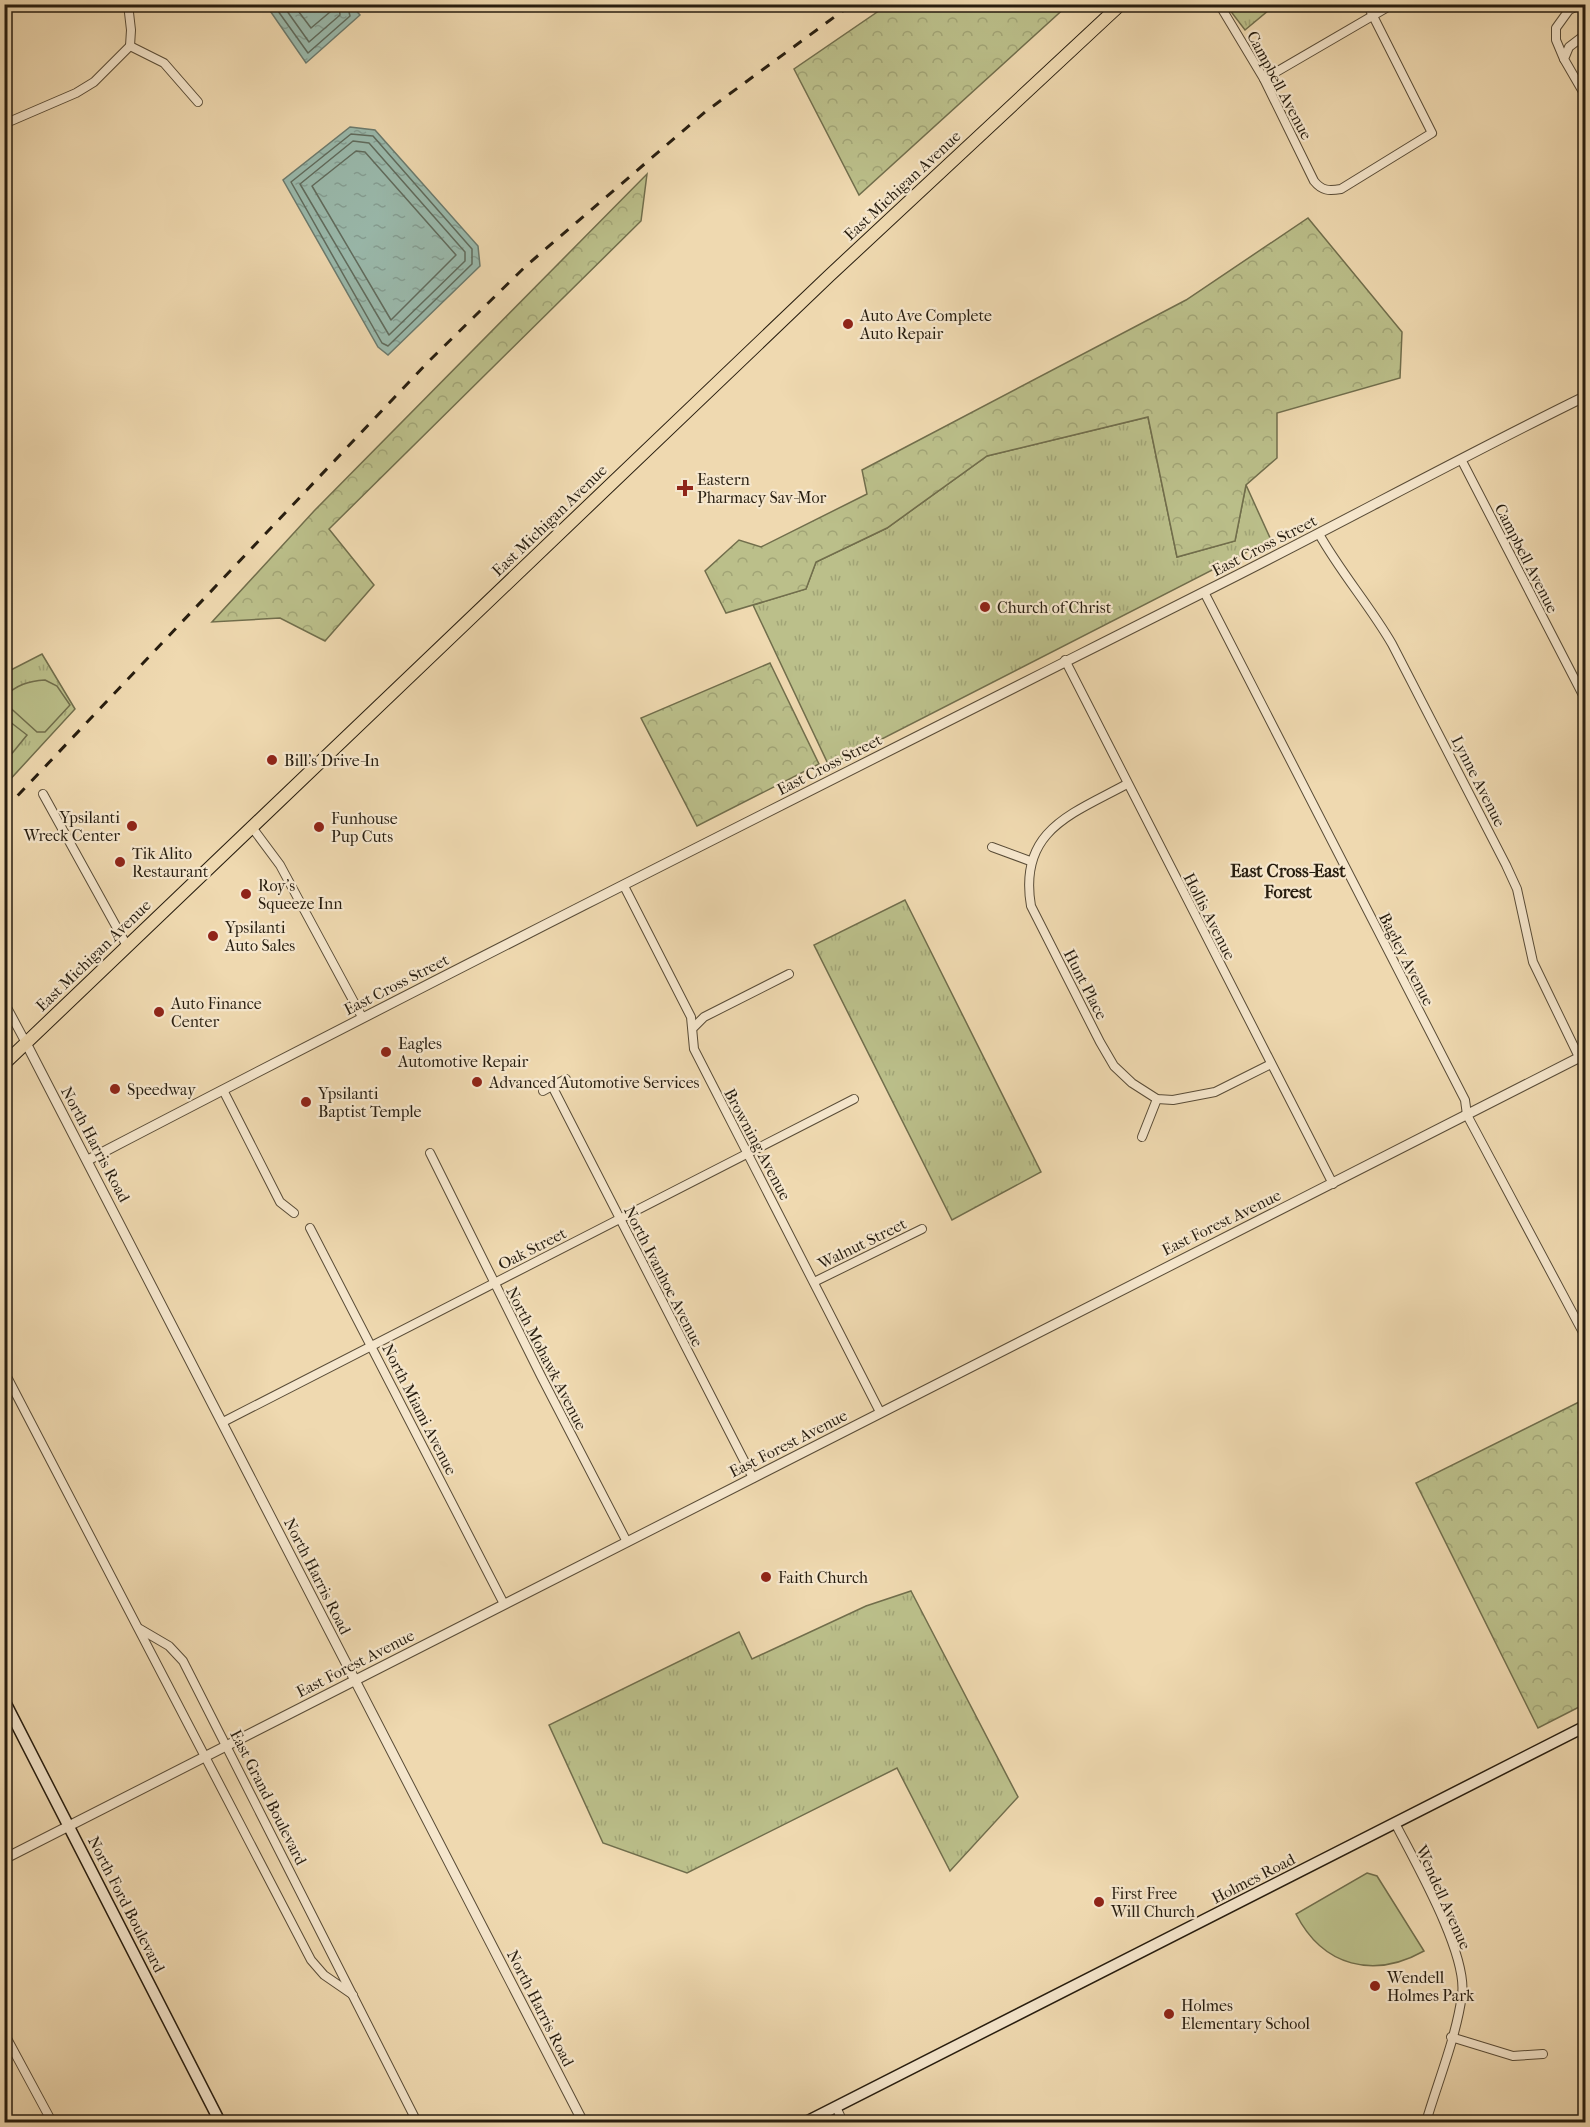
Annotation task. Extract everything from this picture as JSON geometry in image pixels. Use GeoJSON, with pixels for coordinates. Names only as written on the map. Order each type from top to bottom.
{"type":"FeatureCollection","features":[{"type":"Feature","properties":{"kind":"main road","name":"East Michigan Avenue"},"geometry":{"type":"LineString","coordinates":[[4,1064],[829,276],[1121,4]]}},
{"type":"Feature","properties":{"kind":"main road","name":"North Ford Boulevard"},"geometry":{"type":"LineString","coordinates":[[4,1701],[220,2122]]}},
{"type":"Feature","properties":{"kind":"main road","name":"Holmes Road"},"geometry":{"type":"LineString","coordinates":[[806,2122],[1586,1726]]}},
{"type":"Feature","properties":{"kind":"street"},"geometry":{"type":"LineString","coordinates":[[4,124],[76,93],[93,82],[130,46],[128,4]]}},
{"type":"Feature","properties":{"kind":"street","name":"Campbell Avenue"},"geometry":{"type":"LineString","coordinates":[[1219,4],[1264,79],[1314,181],[1320,188],[1330,191],[1341,189],[1432,133],[1373,16]]}},
{"type":"Feature","properties":{"kind":"street"},"geometry":{"type":"LineString","coordinates":[[1367,4],[1373,16]]}},
{"type":"Feature","properties":{"kind":"street"},"geometry":{"type":"LineString","coordinates":[[1264,79],[1393,4]]}},
{"type":"Feature","properties":{"kind":"street"},"geometry":{"type":"LineString","coordinates":[[1582,4],[1569,10],[1556,27],[1557,40],[1564,59],[1586,97]]}},
{"type":"Feature","properties":{"kind":"street"},"geometry":{"type":"LineString","coordinates":[[1564,59],[1569,47],[1586,34]]}},
{"type":"Feature","properties":{"kind":"street"},"geometry":{"type":"LineString","coordinates":[[130,46],[164,63],[198,102]]}},
{"type":"Feature","properties":{"kind":"street","name":"East Cross Street"},"geometry":{"type":"LineString","coordinates":[[88,1160],[362,1017],[624,886],[1065,660],[1319,534],[1586,396]]}},
{"type":"Feature","properties":{"kind":"street","name":"Campbell Avenue"},"geometry":{"type":"LineString","coordinates":[[1462,461],[1586,700]]}},
{"type":"Feature","properties":{"kind":"street","name":"Lynne Avenue"},"geometry":{"type":"LineString","coordinates":[[1319,534],[1336,564],[1392,644],[1506,865],[1516,888],[1533,962],[1582,1055]]}},
{"type":"Feature","properties":{"kind":"street","name":"Bagley Avenue"},"geometry":{"type":"LineString","coordinates":[[1204,592],[1466,1100],[1467,1115],[1586,1338]]}},
{"type":"Feature","properties":{"kind":"street","name":"Hollis Avenue"},"geometry":{"type":"LineString","coordinates":[[1065,660],[1333,1184]]}},
{"type":"Feature","properties":{"kind":"street","name":"Hunt Place"},"geometry":{"type":"LineString","coordinates":[[1127,784],[1060,822],[1047,833],[1030,861],[1029,891],[1031,906],[1114,1066],[1132,1083],[1157,1099]]}},
{"type":"Feature","properties":{"kind":"street"},"geometry":{"type":"LineString","coordinates":[[43,794],[127,946]]}},
{"type":"Feature","properties":{"kind":"street"},"geometry":{"type":"LineString","coordinates":[[251,826],[280,865],[362,1017]]}},
{"type":"Feature","properties":{"kind":"street"},"geometry":{"type":"LineString","coordinates":[[992,847],[1030,861]]}},
{"type":"Feature","properties":{"kind":"street","name":"Browning Avenue"},"geometry":{"type":"LineString","coordinates":[[624,886],[694,1027],[694,1049],[880,1412]]}},
{"type":"Feature","properties":{"kind":"street"},"geometry":{"type":"LineString","coordinates":[[694,1027],[704,1017],[789,975]]}},
{"type":"Feature","properties":{"kind":"street"},"geometry":{"type":"LineString","coordinates":[[4,1002],[26,1043]]}},
{"type":"Feature","properties":{"kind":"street","name":"North Harris Road"},"geometry":{"type":"LineString","coordinates":[[26,1043],[583,2122]]}},
{"type":"Feature","properties":{"kind":"street","name":"East Forest Avenue"},"geometry":{"type":"LineString","coordinates":[[4,1859],[880,1412],[1333,1184],[1582,1055]]}},
{"type":"Feature","properties":{"kind":"street"},"geometry":{"type":"LineString","coordinates":[[1142,1137],[1157,1099],[1173,1100],[1215,1092],[1271,1064]]}},
{"type":"Feature","properties":{"kind":"street"},"geometry":{"type":"LineString","coordinates":[[543,1091],[566,1079]]}},
{"type":"Feature","properties":{"kind":"street","name":"North Ivanhoe Avenue"},"geometry":{"type":"LineString","coordinates":[[552,1086],[753,1478]]}},
{"type":"Feature","properties":{"kind":"street"},"geometry":{"type":"LineString","coordinates":[[223,1090],[280,1202],[294,1213]]}},
{"type":"Feature","properties":{"kind":"street","name":"Oak Street"},"geometry":{"type":"LineString","coordinates":[[223,1422],[854,1099]]}},
{"type":"Feature","properties":{"kind":"street","name":"North Mohawk Avenue"},"geometry":{"type":"LineString","coordinates":[[430,1153],[627,1542]]}},
{"type":"Feature","properties":{"kind":"street","name":"North Miami Avenue"},"geometry":{"type":"LineString","coordinates":[[310,1228],[504,1604]]}},
{"type":"Feature","properties":{"kind":"street","name":"Walnut Street"},"geometry":{"type":"LineString","coordinates":[[814,1282],[922,1229]]}},
{"type":"Feature","properties":{"kind":"street"},"geometry":{"type":"LineString","coordinates":[[4,1371],[311,1960],[324,1976],[353,1995]]}},
{"type":"Feature","properties":{"kind":"street","name":"East Grand Boulevard"},"geometry":{"type":"LineString","coordinates":[[139,1629],[169,1646],[183,1661],[417,2122]]}},
{"type":"Feature","properties":{"kind":"street","name":"Wendell Avenue"},"geometry":{"type":"LineString","coordinates":[[1395,1823],[1448,1934],[1462,1970],[1462,1994],[1426,2122]]}},
{"type":"Feature","properties":{"kind":"street"},"geometry":{"type":"LineString","coordinates":[[4,2033],[52,2122]]}},
{"type":"Feature","properties":{"kind":"street"},"geometry":{"type":"LineString","coordinates":[[1451,2037],[1513,2056],[1543,2054]]}},
{"type":"Feature","properties":{"kind":"street"},"geometry":{"type":"LineString","coordinates":[[836,2107],[843,2122]]}},
{"type":"Feature","properties":{"kind":"green space"},"geometry":{"type":"Polygon","coordinates":[[[889,4],[1068,5],[859,195],[794,69],[889,4]]]}},
{"type":"Feature","properties":{"kind":"green space"},"geometry":{"type":"Polygon","coordinates":[[[1226,5],[1275,5],[1245,30],[1226,5]]]}},
{"type":"Feature","properties":{"kind":"green space"},"geometry":{"type":"Polygon","coordinates":[[[647,174],[641,221],[329,529],[374,585],[325,641],[280,618],[212,622],[314,511],[647,174]]]}},
{"type":"Feature","properties":{"kind":"green space"},"geometry":{"type":"Polygon","coordinates":[[[1308,218],[1402,332],[1400,378],[1277,413],[1277,458],[1246,485],[1235,541],[1177,557],[1148,417],[987,456],[887,528],[816,562],[806,589],[726,613],[705,571],[739,540],[761,547],[867,494],[862,470],[1186,300],[1308,218]]]}},
{"type":"Feature","properties":{"kind":"green space"},"geometry":{"type":"Polygon","coordinates":[[[1148,417],[1177,557],[1235,541],[1246,485],[1271,540],[829,766],[753,605],[806,589],[816,562],[887,528],[987,456],[1148,417]]]}},
{"type":"Feature","properties":{"kind":"green space"},"geometry":{"type":"Polygon","coordinates":[[[42,654],[75,709],[5,785],[5,673],[42,654]]]}},
{"type":"Feature","properties":{"kind":"green space"},"geometry":{"type":"Polygon","coordinates":[[[770,663],[819,764],[697,826],[641,718],[770,663]]]}},
{"type":"Feature","properties":{"kind":"green space"},"geometry":{"type":"Polygon","coordinates":[[[45,680],[57,686],[70,705],[45,732],[37,732],[5,703],[5,696],[23,684],[45,680]]]}},
{"type":"Feature","properties":{"kind":"green space"},"geometry":{"type":"Polygon","coordinates":[[[4,718],[27,735],[5,762],[4,718]]]}},
{"type":"Feature","properties":{"kind":"green space"},"geometry":{"type":"Polygon","coordinates":[[[905,900],[1041,1172],[952,1220],[814,945],[905,900]]]}},
{"type":"Feature","properties":{"kind":"green space"},"geometry":{"type":"Polygon","coordinates":[[[1585,1399],[1585,1704],[1538,1728],[1416,1483],[1585,1399]]]}},
{"type":"Feature","properties":{"kind":"green space"},"geometry":{"type":"Polygon","coordinates":[[[911,1591],[1018,1797],[950,1871],[897,1768],[687,1873],[603,1843],[549,1725],[739,1632],[752,1659],[866,1606],[911,1591]]]}},
{"type":"Feature","properties":{"kind":"green space"},"geometry":{"type":"Polygon","coordinates":[[[1367,1873],[1377,1876],[1424,1951],[1405,1960],[1369,1966],[1351,1963],[1335,1956],[1320,1946],[1307,1932],[1296,1914],[1367,1873]]]}},
{"type":"Feature","properties":{"kind":"water"},"geometry":{"type":"Polygon","coordinates":[[[266,5],[351,5],[360,15],[306,63],[266,5]]]}},
{"type":"Feature","properties":{"kind":"water"},"geometry":{"type":"Polygon","coordinates":[[[350,127],[375,130],[478,246],[480,266],[388,355],[378,347],[283,180],[350,127]]]}},
{"type":"Feature","properties":{"kind":"railway"},"geometry":{"type":"LineString","coordinates":[[4,810],[427,363],[527,265],[705,112],[852,4]]}},
{"type":"Feature","properties":{"kind":"place","name":"Auto Ave Complete Auto Repair"},"geometry":{"type":"Point","coordinates":[848,324]}},
{"type":"Feature","properties":{"kind":"place","name":"Eastern Pharmacy Sav-Mor"},"geometry":{"type":"Point","coordinates":[685,488]}},
{"type":"Feature","properties":{"kind":"place","name":"Church of Christ"},"geometry":{"type":"Point","coordinates":[985,607]}},
{"type":"Feature","properties":{"kind":"place","name":"Bill's Drive-In"},"geometry":{"type":"Point","coordinates":[272,760]}},
{"type":"Feature","properties":{"kind":"place","name":"Ypsilanti Wreck Center"},"geometry":{"type":"Point","coordinates":[132,826]}},
{"type":"Feature","properties":{"kind":"place","name":"Funhouse Pup Cuts"},"geometry":{"type":"Point","coordinates":[319,827]}},
{"type":"Feature","properties":{"kind":"place","name":"Tik Alito Restaurant"},"geometry":{"type":"Point","coordinates":[120,862]}},
{"type":"Feature","properties":{"kind":"place","name":"Roy's Squeeze Inn"},"geometry":{"type":"Point","coordinates":[246,894]}},
{"type":"Feature","properties":{"kind":"place","name":"Ypsilanti Auto Sales"},"geometry":{"type":"Point","coordinates":[213,936]}},
{"type":"Feature","properties":{"kind":"place","name":"Auto Finance Center"},"geometry":{"type":"Point","coordinates":[159,1012]}},
{"type":"Feature","properties":{"kind":"place","name":"Eagles Automotive Repair"},"geometry":{"type":"Point","coordinates":[386,1052]}},
{"type":"Feature","properties":{"kind":"place","name":"Advanced Automotive Services"},"geometry":{"type":"Point","coordinates":[477,1082]}},
{"type":"Feature","properties":{"kind":"place","name":"Speedway"},"geometry":{"type":"Point","coordinates":[115,1089]}},
{"type":"Feature","properties":{"kind":"place","name":"Ypsilanti Baptist Temple"},"geometry":{"type":"Point","coordinates":[306,1102]}},
{"type":"Feature","properties":{"kind":"place","name":"Faith Church"},"geometry":{"type":"Point","coordinates":[766,1577]}},
{"type":"Feature","properties":{"kind":"place","name":"First Free Will Church"},"geometry":{"type":"Point","coordinates":[1099,1902]}},
{"type":"Feature","properties":{"kind":"place","name":"Wendell Holmes Park"},"geometry":{"type":"Point","coordinates":[1375,1986]}},
{"type":"Feature","properties":{"kind":"place","name":"Holmes Elementary School"},"geometry":{"type":"Point","coordinates":[1169,2014]}},
{"type":"Feature","properties":{"kind":"district","name":"East Cross-East Forest"},"geometry":{"type":"Point","coordinates":[1288,881]}}]}
